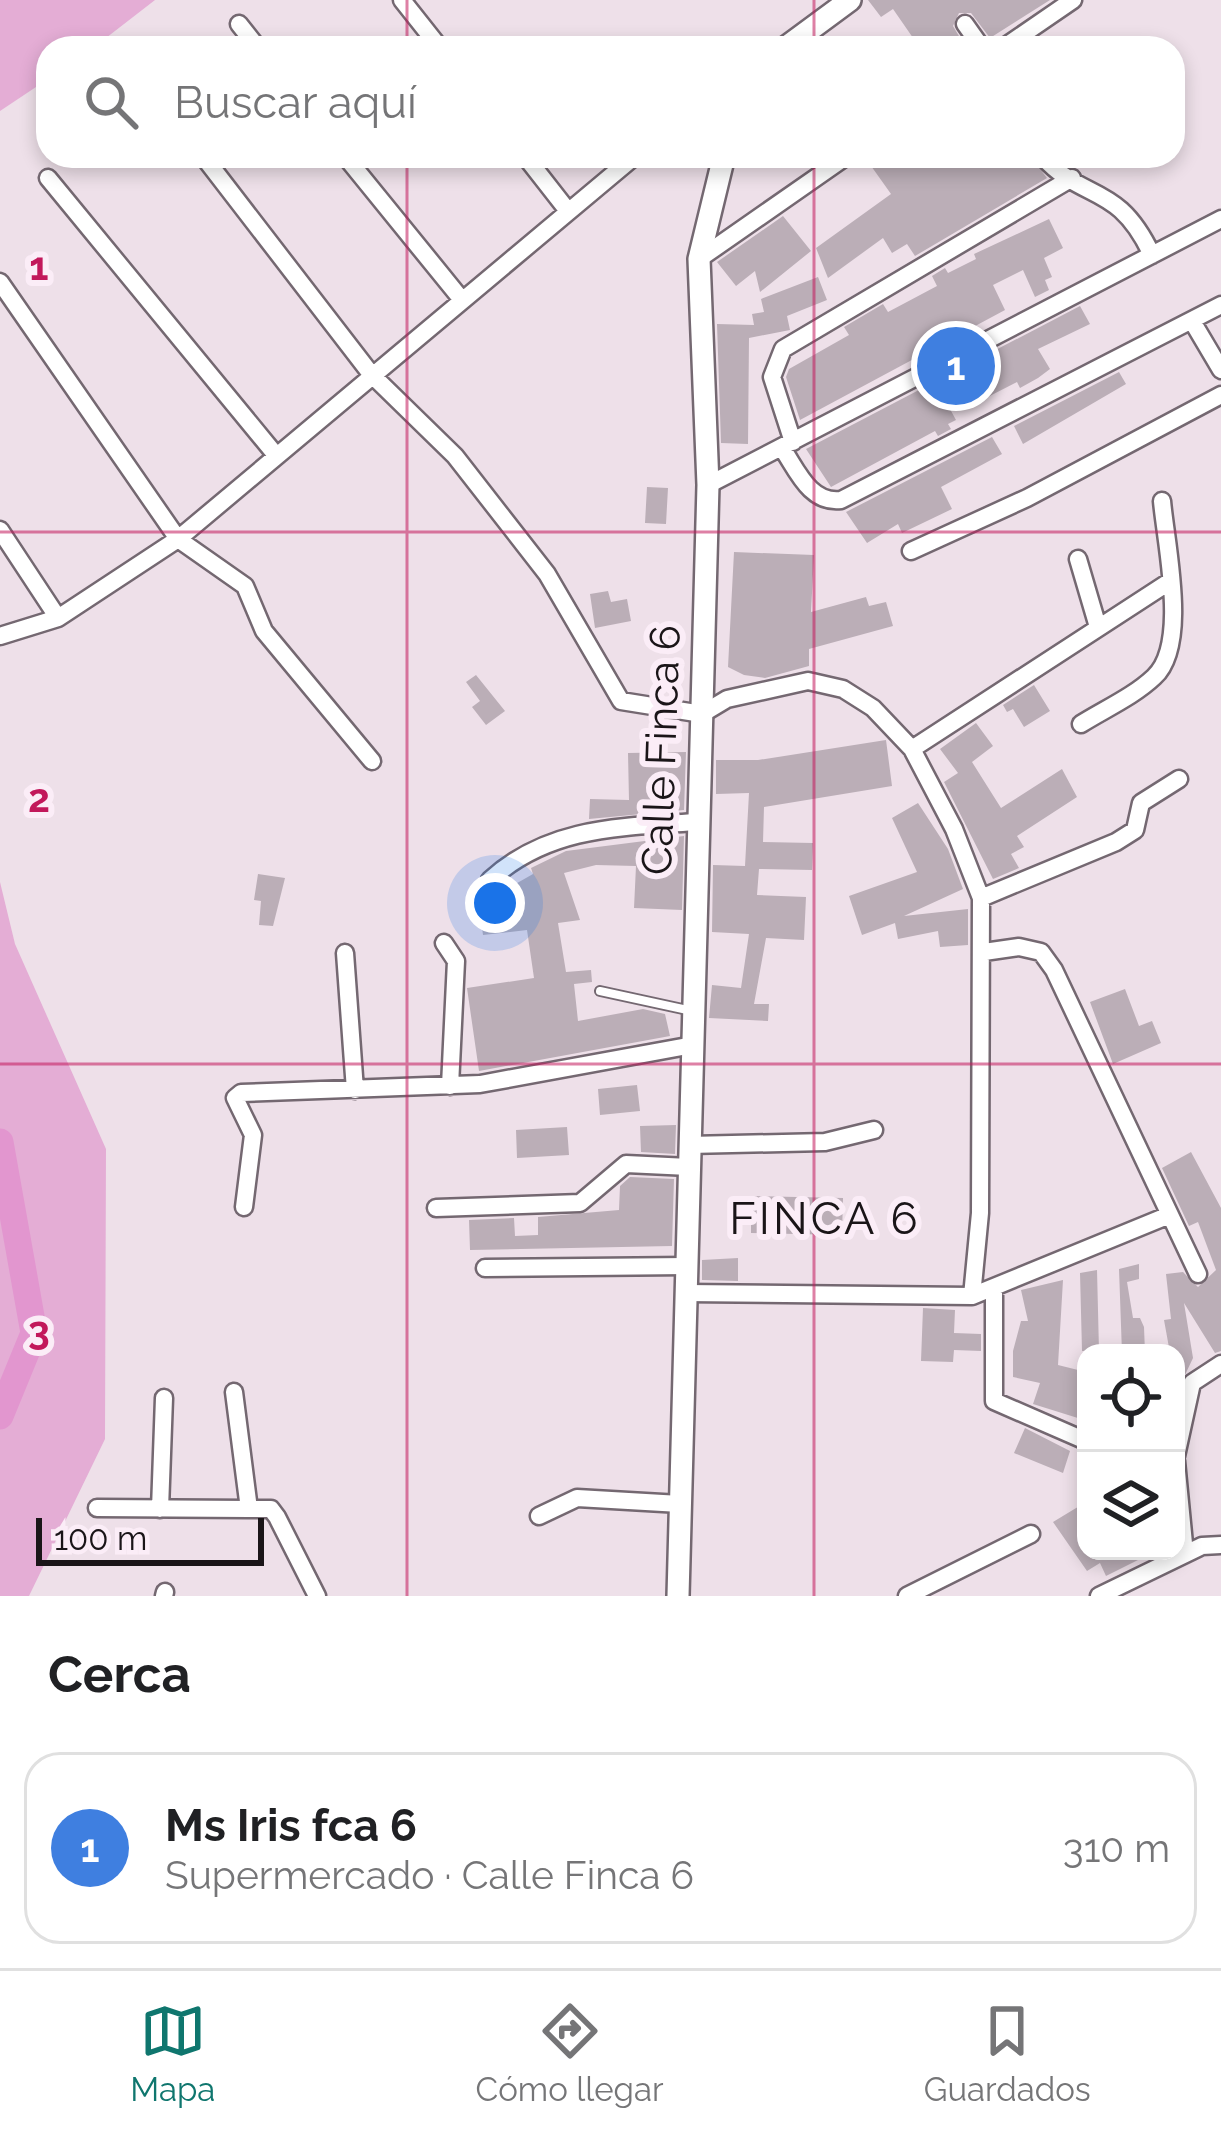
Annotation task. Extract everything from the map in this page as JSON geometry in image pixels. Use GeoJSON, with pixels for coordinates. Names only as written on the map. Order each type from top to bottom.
{"type":"FeatureCollection","features":[{"type":"Feature","properties":{"kind":"street"},"geometry":{"type":"LineString","coordinates":[[402,0],[430,36]]}},
{"type":"Feature","properties":{"kind":"street"},"geometry":{"type":"LineString","coordinates":[[801,36],[850,0]]}},
{"type":"Feature","properties":{"kind":"street"},"geometry":{"type":"LineString","coordinates":[[1020,36],[1068,1]]}},
{"type":"Feature","properties":{"kind":"street"},"geometry":{"type":"LineString","coordinates":[[239,24],[248,36]]}},
{"type":"Feature","properties":{"kind":"street"},"geometry":{"type":"LineString","coordinates":[[965,24],[974,36]]}},
{"type":"Feature","properties":{"kind":"street"},"geometry":{"type":"LineString","coordinates":[[212,168],[370,374],[455,456],[547,574],[621,701],[702,714],[728,699],[808,681],[842,689],[873,708],[912,749],[954,829],[981,898],[980,1213],[972,1296]]}},
{"type":"Feature","properties":{"kind":"street"},"geometry":{"type":"LineString","coordinates":[[355,168],[462,300]]}},
{"type":"Feature","properties":{"kind":"street"},"geometry":{"type":"LineString","coordinates":[[534,168],[568,211]]}},
{"type":"Feature","properties":{"kind":"street"},"geometry":{"type":"LineString","coordinates":[[0,636],[58,618],[178,539],[620,168]]}},
{"type":"Feature","properties":{"kind":"street","name":"Calle Finca 6"},"geometry":{"type":"LineString","coordinates":[[678,1596],[708,485],[699,259],[721,168]]}},
{"type":"Feature","properties":{"kind":"street"},"geometry":{"type":"LineString","coordinates":[[699,259],[830,168]]}},
{"type":"Feature","properties":{"kind":"street"},"geometry":{"type":"LineString","coordinates":[[1058,168],[1108,196],[1129,215],[1152,255]]}},
{"type":"Feature","properties":{"kind":"street"},"geometry":{"type":"LineString","coordinates":[[48,178],[275,454]]}},
{"type":"Feature","properties":{"kind":"street"},"geometry":{"type":"LineString","coordinates":[[1072,178],[782,349],[772,377],[787,445],[812,492],[830,501],[841,500],[1221,305]]}},
{"type":"Feature","properties":{"kind":"street"},"geometry":{"type":"LineString","coordinates":[[708,485],[1221,219]]}},
{"type":"Feature","properties":{"kind":"street"},"geometry":{"type":"LineString","coordinates":[[0,282],[178,539],[245,586],[264,631],[373,761]]}},
{"type":"Feature","properties":{"kind":"street"},"geometry":{"type":"LineString","coordinates":[[1192,321],[1221,370]]}},
{"type":"Feature","properties":{"kind":"street"},"geometry":{"type":"LineString","coordinates":[[911,551],[1027,498],[1221,394]]}},
{"type":"Feature","properties":{"kind":"street"},"geometry":{"type":"LineString","coordinates":[[1082,724],[1153,679],[1170,657],[1162,501]]}},
{"type":"Feature","properties":{"kind":"street"},"geometry":{"type":"LineString","coordinates":[[0,530],[58,618]]}},
{"type":"Feature","properties":{"kind":"street"},"geometry":{"type":"LineString","coordinates":[[1078,559],[1098,627]]}},
{"type":"Feature","properties":{"kind":"street"},"geometry":{"type":"LineString","coordinates":[[912,749],[1169,582]]}},
{"type":"Feature","properties":{"kind":"street"},"geometry":{"type":"LineString","coordinates":[[981,898],[1116,842],[1135,830],[1141,803],[1179,778]]}},
{"type":"Feature","properties":{"kind":"street"},"geometry":{"type":"LineString","coordinates":[[490,880],[534,847],[568,835],[697,822]]}},
{"type":"Feature","properties":{"kind":"street"},"geometry":{"type":"LineString","coordinates":[[444,943],[456,961],[450,1086]]}},
{"type":"Feature","properties":{"kind":"street"},"geometry":{"type":"LineString","coordinates":[[984,952],[1019,947],[1041,952],[1054,970],[1198,1274]]}},
{"type":"Feature","properties":{"kind":"street"},"geometry":{"type":"LineString","coordinates":[[345,953],[355,1090]]}},
{"type":"Feature","properties":{"kind":"street"},"geometry":{"type":"LineString","coordinates":[[244,1207],[253,1135],[235,1098],[241,1093],[450,1086],[693,1045]]}},
{"type":"Feature","properties":{"kind":"street"},"geometry":{"type":"LineString","coordinates":[[436,1208],[580,1203],[626,1164],[825,1142],[874,1130]]}},
{"type":"Feature","properties":{"kind":"street"},"geometry":{"type":"LineString","coordinates":[[685,1293],[972,1296],[994,1291],[1167,1216]]}},
{"type":"Feature","properties":{"kind":"street"},"geometry":{"type":"LineString","coordinates":[[485,1268],[687,1266]]}},
{"type":"Feature","properties":{"kind":"street"},"geometry":{"type":"LineString","coordinates":[[994,1291],[994,1401],[1077,1437]]}},
{"type":"Feature","properties":{"kind":"street"},"geometry":{"type":"LineString","coordinates":[[1177,1452],[1192,1383],[1221,1364]]}},
{"type":"Feature","properties":{"kind":"street"},"geometry":{"type":"LineString","coordinates":[[234,1392],[249,1509]]}},
{"type":"Feature","properties":{"kind":"street"},"geometry":{"type":"LineString","coordinates":[[160,1509],[164,1398]]}},
{"type":"Feature","properties":{"kind":"street"},"geometry":{"type":"LineString","coordinates":[[539,1516],[577,1498],[680,1504]]}},
{"type":"Feature","properties":{"kind":"street"},"geometry":{"type":"LineString","coordinates":[[97,1508],[271,1509],[317,1596]]}},
{"type":"Feature","properties":{"kind":"street"},"geometry":{"type":"LineString","coordinates":[[907,1596],[1031,1534]]}},
{"type":"Feature","properties":{"kind":"street"},"geometry":{"type":"LineString","coordinates":[[1185,1554],[1221,1545]]}},
{"type":"Feature","properties":{"kind":"street"},"geometry":{"type":"LineString","coordinates":[[1100,1596],[1173,1560]]}},
{"type":"Feature","properties":{"kind":"lane"},"geometry":{"type":"LineString","coordinates":[[600,991],[694,1011]]}},
{"type":"Feature","properties":{"kind":"shaded area"},"geometry":{"type":"Polygon","coordinates":[[[0,0],[155,0],[108,36],[36,36],[36,87],[0,111],[0,0]]]}},
{"type":"Feature","properties":{"kind":"shaded area"},"geometry":{"type":"Polygon","coordinates":[[[0,882],[15,944],[106,1149],[105,1439],[29,1596],[0,1596],[0,882]]]}},
{"type":"Feature","properties":{"kind":"building"},"geometry":{"type":"Polygon","coordinates":[[[868,0],[1050,0],[993,36],[971,13],[959,13],[953,26],[959,36],[912,36],[893,9],[881,17],[868,0]]]}},
{"type":"Feature","properties":{"kind":"building"},"geometry":{"type":"Polygon","coordinates":[[[873,168],[1039,168],[1047,178],[915,256],[907,244],[892,253],[883,238],[828,278],[816,248],[891,194],[873,168]]]}},
{"type":"Feature","properties":{"kind":"building"},"geometry":{"type":"Polygon","coordinates":[[[783,216],[811,251],[760,292],[755,271],[736,286],[717,262],[783,216]]]}},
{"type":"Feature","properties":{"kind":"building"},"geometry":{"type":"Polygon","coordinates":[[[1049,219],[1063,248],[1044,258],[1052,277],[1045,280],[1049,290],[1035,297],[1023,270],[993,285],[1005,310],[800,420],[786,377],[789,369],[849,335],[844,327],[883,304],[888,312],[937,286],[932,276],[945,268],[948,273],[976,259],[974,254],[1049,219]]]}},
{"type":"Feature","properties":{"kind":"building"},"geometry":{"type":"Polygon","coordinates":[[[818,277],[827,300],[787,316],[790,330],[749,338],[748,444],[721,443],[717,324],[754,325],[752,314],[764,312],[761,299],[818,277]]]}},
{"type":"Feature","properties":{"kind":"building"},"geometry":{"type":"Polygon","coordinates":[[[1080,306],[1090,324],[1038,349],[1050,369],[1020,388],[1017,382],[978,402],[969,384],[944,398],[956,420],[938,436],[935,431],[831,487],[806,449],[1080,306]]]}},
{"type":"Feature","properties":{"kind":"building"},"geometry":{"type":"Polygon","coordinates":[[[1119,372],[1126,384],[1023,444],[1014,426],[1119,372]]]}},
{"type":"Feature","properties":{"kind":"building"},"geometry":{"type":"Polygon","coordinates":[[[992,437],[1002,454],[941,487],[952,509],[902,533],[898,524],[867,543],[846,512],[992,437]]]}},
{"type":"Feature","properties":{"kind":"building"},"geometry":{"type":"Polygon","coordinates":[[[647,487],[668,488],[666,524],[645,523],[647,487]]]}},
{"type":"Feature","properties":{"kind":"building"},"geometry":{"type":"Polygon","coordinates":[[[734,552],[814,555],[811,612],[866,597],[869,606],[886,602],[893,626],[809,649],[809,666],[765,678],[744,675],[728,667],[734,552]]]}},
{"type":"Feature","properties":{"kind":"building"},"geometry":{"type":"Polygon","coordinates":[[[608,591],[611,602],[627,599],[631,621],[595,628],[590,594],[608,591]]]}},
{"type":"Feature","properties":{"kind":"building"},"geometry":{"type":"Polygon","coordinates":[[[476,675],[505,711],[486,725],[472,707],[480,701],[466,682],[476,675]]]}},
{"type":"Feature","properties":{"kind":"building"},"geometry":{"type":"Polygon","coordinates":[[[1034,685],[1050,711],[1024,727],[1013,709],[1007,712],[1003,705],[1034,685]]]}},
{"type":"Feature","properties":{"kind":"building"},"geometry":{"type":"Polygon","coordinates":[[[976,723],[993,746],[972,762],[1001,808],[1062,769],[1077,797],[1017,836],[1024,847],[1011,854],[1019,868],[993,879],[944,782],[958,773],[940,749],[976,723]]]}},
{"type":"Feature","properties":{"kind":"building"},"geometry":{"type":"Polygon","coordinates":[[[886,740],[892,786],[764,807],[763,842],[813,843],[812,870],[759,869],[757,895],[806,897],[804,940],[766,938],[754,1004],[769,1004],[768,1021],[709,1018],[712,985],[741,988],[749,934],[712,932],[713,865],[745,866],[749,793],[716,794],[716,760],[758,760],[886,740]]]}},
{"type":"Feature","properties":{"kind":"building"},"geometry":{"type":"Polygon","coordinates":[[[686,752],[684,810],[589,819],[590,799],[629,800],[628,753],[686,752]]]}},
{"type":"Feature","properties":{"kind":"building"},"geometry":{"type":"Polygon","coordinates":[[[918,803],[948,849],[963,889],[904,916],[968,909],[968,945],[940,947],[938,931],[898,939],[895,923],[862,935],[849,896],[917,872],[892,818],[918,803]]]}},
{"type":"Feature","properties":{"kind":"building"},"geometry":{"type":"Polygon","coordinates":[[[684,836],[682,910],[634,908],[636,866],[596,865],[564,873],[580,920],[558,923],[566,972],[591,970],[592,982],[574,984],[578,1021],[643,1009],[665,1014],[670,1036],[479,1071],[467,988],[534,978],[527,930],[483,935],[481,920],[488,919],[476,898],[498,894],[533,874],[531,868],[566,851],[684,836]]]}},
{"type":"Feature","properties":{"kind":"building"},"geometry":{"type":"Polygon","coordinates":[[[258,874],[285,878],[273,926],[259,925],[261,901],[254,900],[258,874]]]}},
{"type":"Feature","properties":{"kind":"building"},"geometry":{"type":"Polygon","coordinates":[[[1125,989],[1139,1026],[1152,1021],[1161,1043],[1113,1064],[1090,1002],[1125,989]]]}},
{"type":"Feature","properties":{"kind":"building"},"geometry":{"type":"Polygon","coordinates":[[[637,1085],[640,1111],[600,1115],[598,1089],[637,1085]]]}},
{"type":"Feature","properties":{"kind":"building"},"geometry":{"type":"Polygon","coordinates":[[[676,1125],[675,1154],[641,1152],[640,1126],[676,1125]]]}},
{"type":"Feature","properties":{"kind":"building"},"geometry":{"type":"Polygon","coordinates":[[[567,1127],[569,1155],[517,1158],[516,1130],[567,1127]]]}},
{"type":"Feature","properties":{"kind":"building"},"geometry":{"type":"Polygon","coordinates":[[[1191,1152],[1221,1208],[1221,1351],[1215,1353],[1184,1303],[1193,1358],[1185,1375],[1185,1344],[1168,1344],[1166,1274],[1183,1272],[1198,1287],[1216,1270],[1198,1222],[1189,1226],[1162,1168],[1191,1152]]]}},
{"type":"Feature","properties":{"kind":"building"},"geometry":{"type":"Polygon","coordinates":[[[630,1177],[674,1179],[672,1246],[470,1250],[469,1220],[514,1218],[515,1236],[538,1235],[538,1217],[619,1210],[620,1186],[630,1177]]]}},
{"type":"Feature","properties":{"kind":"building"},"geometry":{"type":"Polygon","coordinates":[[[751,1196],[843,1198],[842,1235],[751,1233],[751,1196]]]}},
{"type":"Feature","properties":{"kind":"building"},"geometry":{"type":"Polygon","coordinates":[[[738,1258],[738,1281],[702,1280],[702,1260],[738,1258]]]}},
{"type":"Feature","properties":{"kind":"building"},"geometry":{"type":"Polygon","coordinates":[[[1139,1264],[1139,1279],[1127,1282],[1133,1318],[1140,1318],[1145,1344],[1122,1344],[1119,1269],[1139,1264]]]}},
{"type":"Feature","properties":{"kind":"building"},"geometry":{"type":"Polygon","coordinates":[[[1097,1270],[1099,1344],[1082,1344],[1080,1273],[1097,1270]]]}},
{"type":"Feature","properties":{"kind":"building"},"geometry":{"type":"Polygon","coordinates":[[[1063,1280],[1058,1365],[1077,1370],[1077,1418],[1033,1404],[1040,1383],[1013,1377],[1013,1351],[1021,1321],[1028,1321],[1021,1290],[1063,1280]]]}},
{"type":"Feature","properties":{"kind":"building"},"geometry":{"type":"Polygon","coordinates":[[[923,1308],[955,1310],[954,1333],[981,1334],[981,1351],[954,1350],[953,1362],[921,1361],[923,1308]]]}},
{"type":"Feature","properties":{"kind":"building"},"geometry":{"type":"Polygon","coordinates":[[[1025,1428],[1070,1451],[1063,1473],[1014,1453],[1025,1428]]]}},
{"type":"Feature","properties":{"kind":"building"},"geometry":{"type":"Polygon","coordinates":[[[1077,1507],[1077,1557],[1053,1522],[1077,1507]]]}},
{"type":"Feature","properties":{"kind":"building"},"geometry":{"type":"Polygon","coordinates":[[[1079,1560],[1138,1560],[1106,1576],[1100,1563],[1087,1571],[1079,1560]]]}},
{"type":"Feature","properties":{"kind":"waterway"},"geometry":{"type":"LineString","coordinates":[[0,1142],[34,1333],[0,1416]]}},
{"type":"Feature","properties":{"kind":"place","name":"Ms Iris fca 6"},"geometry":{"type":"Point","coordinates":[956,366]}},
{"type":"Feature","properties":{"kind":"district","name":"FINCA 6"},"geometry":{"type":"Point","coordinates":[825,1218]}}]}
